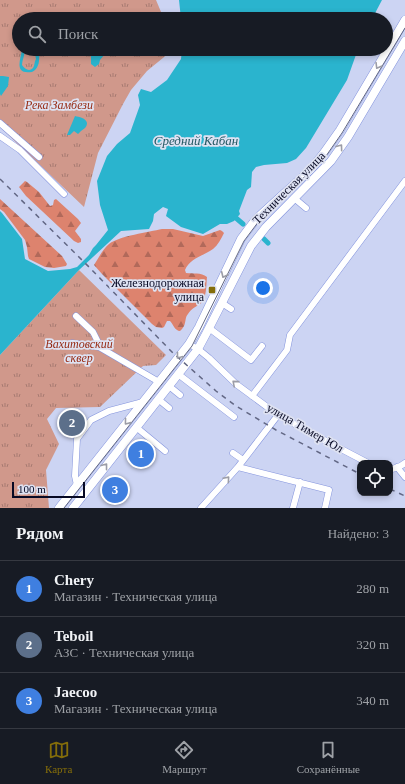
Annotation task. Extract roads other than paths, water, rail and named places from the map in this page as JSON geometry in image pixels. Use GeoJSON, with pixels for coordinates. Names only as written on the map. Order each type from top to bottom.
{"type":"FeatureCollection","features":[{"type":"Feature","properties":{"kind":"main road","name":"Техническая улица"},"geometry":{"type":"LineString","coordinates":[[393,40],[405,20]]}},
{"type":"Feature","properties":{"kind":"main road","name":"Техническая улица"},"geometry":{"type":"LineString","coordinates":[[73,508],[198,349],[251,246],[266,227],[296,200],[331,161],[348,137],[404,47]]}},
{"type":"Feature","properties":{"kind":"main road","name":"Техническая улица"},"geometry":{"type":"LineString","coordinates":[[59,508],[189,344],[199,327],[241,239],[256,219],[311,169],[323,154],[340,130],[384,56]]}},
{"type":"Feature","properties":{"kind":"street"},"geometry":{"type":"LineString","coordinates":[[0,123],[39,157]]}},
{"type":"Feature","properties":{"kind":"street"},"geometry":{"type":"LineString","coordinates":[[0,136],[20,150],[64,194]]}},
{"type":"Feature","properties":{"kind":"street"},"geometry":{"type":"LineString","coordinates":[[252,396],[287,350],[290,335],[405,181]]}},
{"type":"Feature","properties":{"kind":"street"},"geometry":{"type":"LineString","coordinates":[[296,200],[305,200]]}},
{"type":"Feature","properties":{"kind":"street"},"geometry":{"type":"LineString","coordinates":[[296,200],[306,208]]}},
{"type":"Feature","properties":{"kind":"street"},"geometry":{"type":"LineString","coordinates":[[222,303],[231,309]]}},
{"type":"Feature","properties":{"kind":"street"},"geometry":{"type":"LineString","coordinates":[[76,316],[93,332],[101,348]]}},
{"type":"Feature","properties":{"kind":"street"},"geometry":{"type":"LineString","coordinates":[[210,328],[251,360],[262,346]]}},
{"type":"Feature","properties":{"kind":"street"},"geometry":{"type":"LineString","coordinates":[[72,343],[101,348],[159,382]]}},
{"type":"Feature","properties":{"kind":"street","name":"улица Тимер Юл"},"geometry":{"type":"LineString","coordinates":[[189,344],[209,358],[236,384],[278,415],[362,460]]}},
{"type":"Feature","properties":{"kind":"street"},"geometry":{"type":"LineString","coordinates":[[178,374],[234,417]]}},
{"type":"Feature","properties":{"kind":"street"},"geometry":{"type":"LineString","coordinates":[[169,386],[180,395]]}},
{"type":"Feature","properties":{"kind":"street"},"geometry":{"type":"LineString","coordinates":[[158,400],[168,408]]}},
{"type":"Feature","properties":{"kind":"street"},"geometry":{"type":"LineString","coordinates":[[77,485],[75,476],[77,439],[91,420],[109,411],[143,402]]}},
{"type":"Feature","properties":{"kind":"street"},"geometry":{"type":"LineString","coordinates":[[203,507],[243,460],[278,415]]}},
{"type":"Feature","properties":{"kind":"street"},"geometry":{"type":"LineString","coordinates":[[136,427],[165,451]]}},
{"type":"Feature","properties":{"kind":"street"},"geometry":{"type":"LineString","coordinates":[[233,453],[243,460]]}},
{"type":"Feature","properties":{"kind":"street"},"geometry":{"type":"LineString","coordinates":[[393,468],[402,466],[405,463]]}},
{"type":"Feature","properties":{"kind":"street"},"geometry":{"type":"LineString","coordinates":[[238,466],[330,490],[325,508]]}},
{"type":"Feature","properties":{"kind":"street"},"geometry":{"type":"LineString","coordinates":[[393,468],[405,477]]}},
{"type":"Feature","properties":{"kind":"street"},"geometry":{"type":"LineString","coordinates":[[294,508],[300,482]]}},
{"type":"Feature","properties":{"kind":"water"},"geometry":{"type":"Polygon","coordinates":[[[179,0],[382,0],[376,12],[180,12],[179,0]]]}},
{"type":"Feature","properties":{"kind":"water"},"geometry":{"type":"Polygon","coordinates":[[[21,56],[24,56],[22,65],[29,70],[34,67],[35,56],[39,56],[37,68],[32,72],[22,71],[20,69],[21,56]]]}},
{"type":"Feature","properties":{"kind":"water"},"geometry":{"type":"Polygon","coordinates":[[[91,56],[103,56],[99,64],[95,67],[91,64],[91,56]]]}},
{"type":"Feature","properties":{"kind":"water","name":"Средний Кабан"},"geometry":{"type":"Polygon","coordinates":[[[181,56],[356,56],[347,80],[306,148],[296,159],[287,163],[256,167],[252,172],[251,187],[247,190],[239,211],[240,214],[234,221],[227,224],[220,224],[203,234],[181,227],[166,216],[168,209],[163,207],[154,214],[153,221],[149,229],[121,231],[79,270],[0,355],[0,211],[22,239],[25,259],[48,271],[77,267],[89,255],[108,230],[100,205],[97,181],[107,156],[117,144],[130,133],[140,105],[138,95],[141,89],[151,92],[167,80],[181,59],[181,56]]]}},
{"type":"Feature","properties":{"kind":"water"},"geometry":{"type":"Polygon","coordinates":[[[0,76],[9,77],[8,86],[1,96],[0,94],[0,76]]]}},
{"type":"Feature","properties":{"kind":"water"},"geometry":{"type":"Polygon","coordinates":[[[75,116],[85,120],[87,123],[86,126],[78,134],[74,131],[70,135],[67,135],[75,116]]]}},
{"type":"Feature","properties":{"kind":"waterway"},"geometry":{"type":"LineString","coordinates":[[236,218],[243,224]]}},
{"type":"Feature","properties":{"kind":"waterway"},"geometry":{"type":"LineString","coordinates":[[264,239],[268,243]]}},
{"type":"Feature","properties":{"kind":"tram line"},"geometry":{"type":"LineString","coordinates":[[393,48],[405,28]]}},
{"type":"Feature","properties":{"kind":"tram line"},"geometry":{"type":"LineString","coordinates":[[64,508],[192,346],[244,241],[259,221],[326,156],[342,133],[388,56]]}},
{"type":"Feature","properties":{"kind":"railway"},"geometry":{"type":"LineString","coordinates":[[0,179],[173,353],[216,391],[236,406],[276,430],[357,472]]}},
{"type":"Feature","properties":{"kind":"railway"},"geometry":{"type":"LineString","coordinates":[[393,490],[405,496]]}},
{"type":"Feature","properties":{"kind":"place","name":"Железнодорожная улица"},"geometry":{"type":"Point","coordinates":[212,290]}},
{"type":"Feature","properties":{"kind":"place","name":"Teboil"},"geometry":{"type":"Point","coordinates":[72,423]}},
{"type":"Feature","properties":{"kind":"place","name":"Chery"},"geometry":{"type":"Point","coordinates":[141,454]}},
{"type":"Feature","properties":{"kind":"place","name":"Jaecoo"},"geometry":{"type":"Point","coordinates":[115,490]}},
{"type":"Feature","properties":{"kind":"park label","name":"Река Замбези"},"geometry":{"type":"Point","coordinates":[59,105]}},
{"type":"Feature","properties":{"kind":"park label","name":"Вахитовский сквер"},"geometry":{"type":"Point","coordinates":[79,351]}}]}
